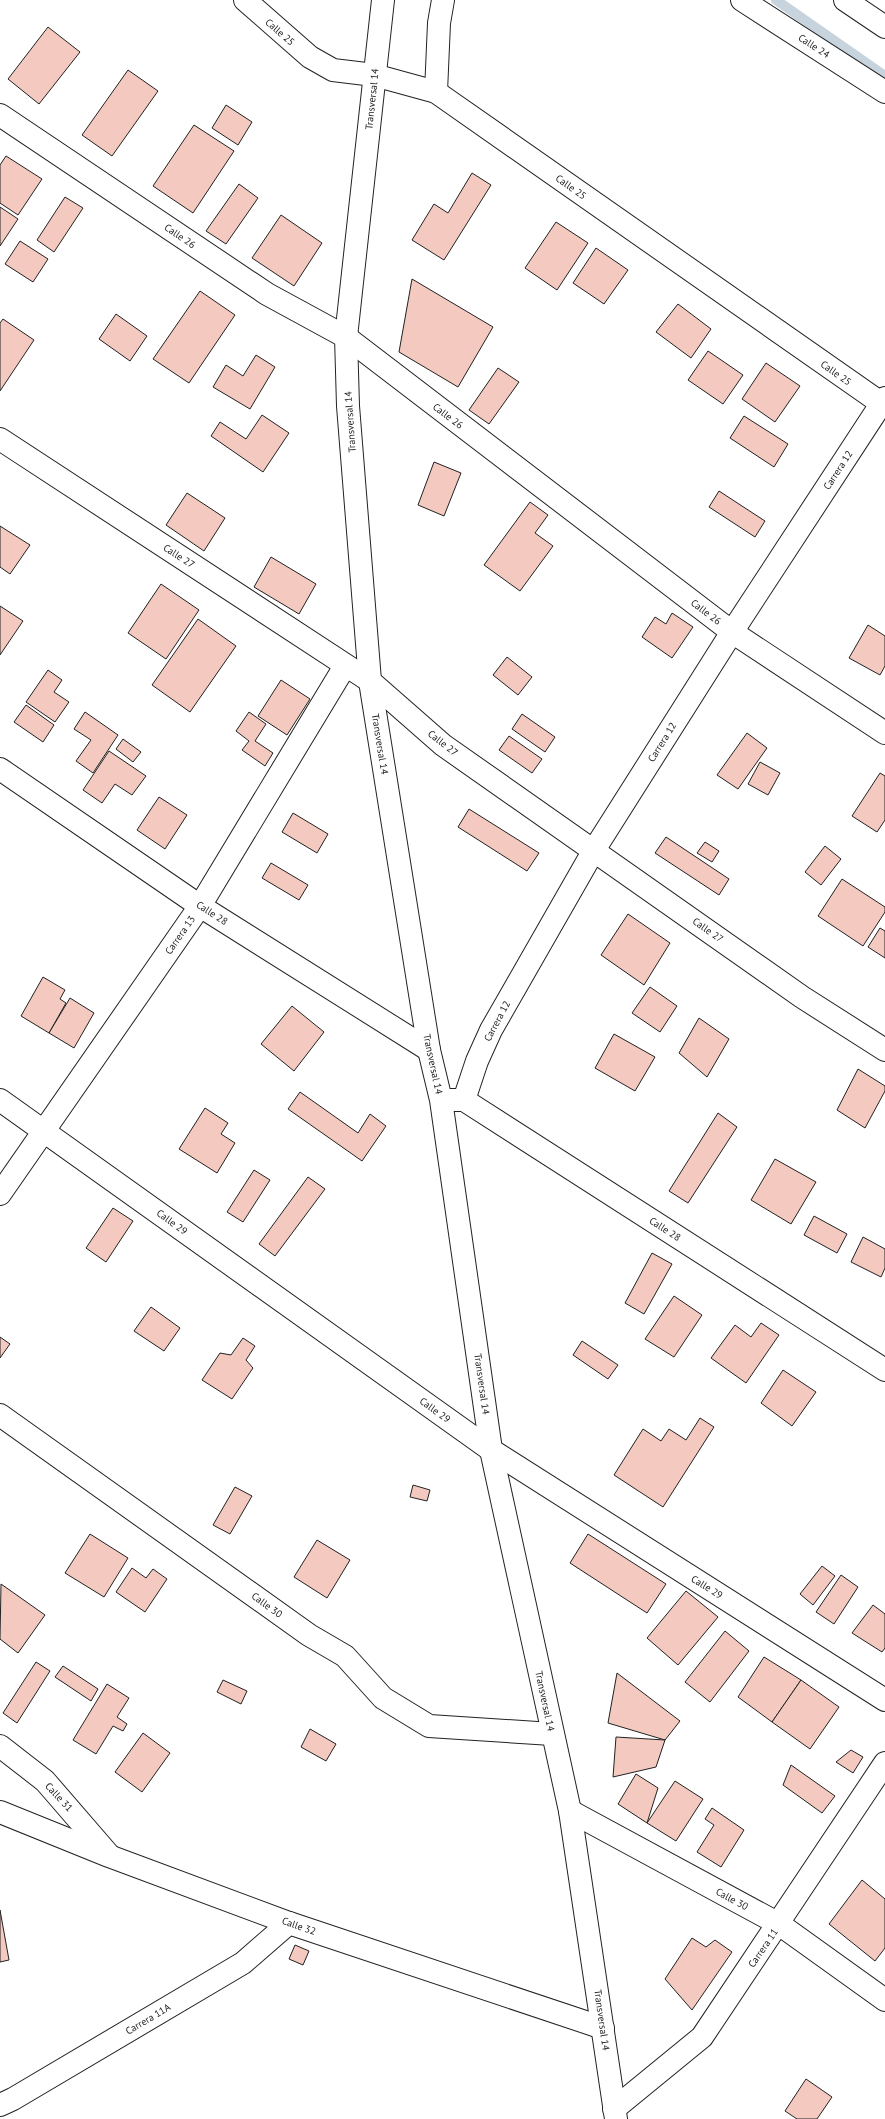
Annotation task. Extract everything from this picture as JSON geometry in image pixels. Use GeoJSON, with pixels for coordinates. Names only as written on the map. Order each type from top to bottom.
{"type":"FeatureCollection","features":[{"type":"Feature","properties":{"kind":"street","name":"Calle 25"},"geometry":{"type":"LineString","coordinates":[[245,0],[310,57],[333,70],[374,75],[436,92],[884,403]]}},
{"type":"Feature","properties":{"kind":"street","name":"Transversal 14"},"geometry":{"type":"LineString","coordinates":[[383,0],[346,337],[348,406],[370,681],[429,1050],[441,1100],[491,1450],[570,1811],[615,2114]]}},
{"type":"Feature","properties":{"kind":"street"},"geometry":{"type":"LineString","coordinates":[[436,92],[439,23],[443,0]]}},
{"type":"Feature","properties":{"kind":"street","name":"Calle 24"},"geometry":{"type":"LineString","coordinates":[[742,0],[885,92]]}},
{"type":"Feature","properties":{"kind":"street"},"geometry":{"type":"LineString","coordinates":[[845,0],[885,27]]}},
{"type":"Feature","properties":{"kind":"street","name":"Calle 26"},"geometry":{"type":"LineString","coordinates":[[0,115],[267,294],[346,337],[732,632],[885,733]]}},
{"type":"Feature","properties":{"kind":"street","name":"Carrera 12"},"geometry":{"type":"LineString","coordinates":[[464,1100],[477,1061],[491,1030],[594,850],[732,632],[884,403]]}},
{"type":"Feature","properties":{"kind":"street","name":"Calle 27"},"geometry":{"type":"LineString","coordinates":[[0,439],[370,681],[443,744],[802,997],[885,1050]]}},
{"type":"Feature","properties":{"kind":"street","name":"Carrera 13"},"geometry":{"type":"LineString","coordinates":[[0,1194],[200,906],[345,666]]}},
{"type":"Feature","properties":{"kind":"street","name":"Calle 28"},"geometry":{"type":"LineString","coordinates":[[0,769],[200,906],[429,1050]]}},
{"type":"Feature","properties":{"kind":"street","name":"Calle 29"},"geometry":{"type":"LineString","coordinates":[[0,1100],[491,1450],[885,1700]]}},
{"type":"Feature","properties":{"kind":"street"},"geometry":{"type":"LineString","coordinates":[[441,1100],[464,1100]]}},
{"type":"Feature","properties":{"kind":"street","name":"Calle 28"},"geometry":{"type":"LineString","coordinates":[[464,1100],[885,1370]]}},
{"type":"Feature","properties":{"kind":"street","name":"Calle 30"},"geometry":{"type":"LineString","coordinates":[[0,1415],[309,1635],[345,1656],[383,1698],[429,1726],[552,1734]]}},
{"type":"Feature","properties":{"kind":"street","name":"Calle 31"},"geometry":{"type":"LineString","coordinates":[[0,1746],[45,1781],[109,1856]]}},
{"type":"Feature","properties":{"kind":"street","name":"Carrera 11"},"geometry":{"type":"LineString","coordinates":[[615,2114],[702,2037],[779,1924],[885,1763]]}},
{"type":"Feature","properties":{"kind":"street","name":"Calle 30"},"geometry":{"type":"LineString","coordinates":[[570,1811],[779,1924],[885,2000]]}},
{"type":"Feature","properties":{"kind":"street","name":"Calle 32"},"geometry":{"type":"LineString","coordinates":[[0,1812],[109,1856],[289,1923],[603,2028]]}},
{"type":"Feature","properties":{"kind":"street","name":"Carrera 11A"},"geometry":{"type":"LineString","coordinates":[[0,2105],[13,2099],[243,1963],[289,1923]]}},
{"type":"Feature","properties":{"kind":"building"},"geometry":{"type":"Polygon","coordinates":[[[48,27],[80,52],[39,104],[8,79],[48,27]]]}},
{"type":"Feature","properties":{"kind":"building"},"geometry":{"type":"Polygon","coordinates":[[[128,70],[158,91],[112,156],[82,135],[128,70]]]}},
{"type":"Feature","properties":{"kind":"building"},"geometry":{"type":"Polygon","coordinates":[[[226,105],[252,122],[238,145],[212,128],[226,105]]]}},
{"type":"Feature","properties":{"kind":"building"},"geometry":{"type":"Polygon","coordinates":[[[194,125],[234,151],[193,213],[153,186],[194,125]]]}},
{"type":"Feature","properties":{"kind":"building"},"geometry":{"type":"Polygon","coordinates":[[[6,156],[42,179],[18,215],[0,203],[0,165],[6,156]]]}},
{"type":"Feature","properties":{"kind":"building"},"geometry":{"type":"Polygon","coordinates":[[[472,173],[491,185],[444,260],[412,240],[434,204],[448,213],[472,173]]]}},
{"type":"Feature","properties":{"kind":"building"},"geometry":{"type":"Polygon","coordinates":[[[239,184],[258,198],[226,244],[206,231],[239,184]]]}},
{"type":"Feature","properties":{"kind":"building"},"geometry":{"type":"Polygon","coordinates":[[[65,197],[83,208],[54,252],[37,240],[65,197]]]}},
{"type":"Feature","properties":{"kind":"building"},"geometry":{"type":"Polygon","coordinates":[[[0,207],[18,219],[0,246],[0,207]]]}},
{"type":"Feature","properties":{"kind":"building"},"geometry":{"type":"Polygon","coordinates":[[[281,215],[322,243],[294,286],[252,258],[281,215]]]}},
{"type":"Feature","properties":{"kind":"building"},"geometry":{"type":"Polygon","coordinates":[[[556,222],[588,243],[557,290],[525,268],[556,222]]]}},
{"type":"Feature","properties":{"kind":"building"},"geometry":{"type":"Polygon","coordinates":[[[20,241],[48,259],[33,282],[5,264],[20,241]]]}},
{"type":"Feature","properties":{"kind":"building"},"geometry":{"type":"Polygon","coordinates":[[[596,248],[628,270],[604,304],[573,283],[596,248]]]}},
{"type":"Feature","properties":{"kind":"building"},"geometry":{"type":"Polygon","coordinates":[[[412,279],[493,327],[458,387],[399,352],[412,279]]]}},
{"type":"Feature","properties":{"kind":"building"},"geometry":{"type":"Polygon","coordinates":[[[200,291],[235,315],[189,383],[153,359],[200,291]]]}},
{"type":"Feature","properties":{"kind":"building"},"geometry":{"type":"Polygon","coordinates":[[[678,304],[711,329],[691,358],[656,332],[678,304]]]}},
{"type":"Feature","properties":{"kind":"building"},"geometry":{"type":"Polygon","coordinates":[[[116,314],[147,336],[130,361],[99,339],[116,314]]]}},
{"type":"Feature","properties":{"kind":"building"},"geometry":{"type":"Polygon","coordinates":[[[3,319],[34,340],[0,391],[0,323],[3,319]]]}},
{"type":"Feature","properties":{"kind":"building"},"geometry":{"type":"Polygon","coordinates":[[[708,351],[743,375],[723,404],[688,380],[708,351]]]}},
{"type":"Feature","properties":{"kind":"building"},"geometry":{"type":"Polygon","coordinates":[[[256,355],[275,367],[250,409],[213,387],[226,365],[243,376],[256,355]]]}},
{"type":"Feature","properties":{"kind":"building"},"geometry":{"type":"Polygon","coordinates":[[[766,363],[800,386],[775,422],[742,399],[766,363]]]}},
{"type":"Feature","properties":{"kind":"building"},"geometry":{"type":"Polygon","coordinates":[[[498,368],[519,382],[489,424],[469,410],[498,368]]]}},
{"type":"Feature","properties":{"kind":"building"},"geometry":{"type":"Polygon","coordinates":[[[262,415],[289,433],[263,472],[211,436],[220,422],[246,439],[262,415]]]}},
{"type":"Feature","properties":{"kind":"building"},"geometry":{"type":"Polygon","coordinates":[[[744,416],[788,444],[774,467],[730,438],[744,416]]]}},
{"type":"Feature","properties":{"kind":"building"},"geometry":{"type":"Polygon","coordinates":[[[434,462],[461,473],[444,516],[418,505],[434,462]]]}},
{"type":"Feature","properties":{"kind":"building"},"geometry":{"type":"Polygon","coordinates":[[[719,491],[765,521],[755,537],[709,507],[719,491]]]}},
{"type":"Feature","properties":{"kind":"building"},"geometry":{"type":"Polygon","coordinates":[[[187,493],[225,518],[204,551],[166,525],[187,493]]]}},
{"type":"Feature","properties":{"kind":"building"},"geometry":{"type":"Polygon","coordinates":[[[530,502],[548,515],[535,533],[553,546],[520,591],[484,565],[530,502]]]}},
{"type":"Feature","properties":{"kind":"building"},"geometry":{"type":"Polygon","coordinates":[[[0,526],[30,545],[10,574],[0,567],[0,526]]]}},
{"type":"Feature","properties":{"kind":"building"},"geometry":{"type":"Polygon","coordinates":[[[271,557],[316,584],[299,614],[254,587],[271,557]]]}},
{"type":"Feature","properties":{"kind":"building"},"geometry":{"type":"Polygon","coordinates":[[[161,584],[199,610],[166,659],[128,633],[161,584]]]}},
{"type":"Feature","properties":{"kind":"building"},"geometry":{"type":"Polygon","coordinates":[[[0,606],[23,621],[0,655],[0,606]]]}},
{"type":"Feature","properties":{"kind":"building"},"geometry":{"type":"Polygon","coordinates":[[[672,613],[693,627],[672,658],[642,637],[655,617],[666,624],[672,613]]]}},
{"type":"Feature","properties":{"kind":"building"},"geometry":{"type":"Polygon","coordinates":[[[198,619],[236,646],[190,712],[152,685],[198,619]]]}},
{"type":"Feature","properties":{"kind":"building"},"geometry":{"type":"Polygon","coordinates":[[[868,625],[885,636],[885,666],[880,675],[849,658],[868,625]]]}},
{"type":"Feature","properties":{"kind":"building"},"geometry":{"type":"Polygon","coordinates":[[[507,657],[532,677],[518,695],[493,675],[507,657]]]}},
{"type":"Feature","properties":{"kind":"building"},"geometry":{"type":"Polygon","coordinates":[[[48,670],[62,680],[54,692],[69,702],[55,722],[26,702],[48,670]]]}},
{"type":"Feature","properties":{"kind":"building"},"geometry":{"type":"Polygon","coordinates":[[[281,680],[310,699],[287,735],[258,716],[281,680]]]}},
{"type":"Feature","properties":{"kind":"building"},"geometry":{"type":"Polygon","coordinates":[[[26,705],[54,725],[43,742],[14,722],[26,705]]]}},
{"type":"Feature","properties":{"kind":"building"},"geometry":{"type":"Polygon","coordinates":[[[85,712],[118,735],[93,773],[76,761],[91,740],[74,729],[85,712]]]}},
{"type":"Feature","properties":{"kind":"building"},"geometry":{"type":"Polygon","coordinates":[[[249,712],[266,724],[255,741],[273,753],[265,766],[242,750],[249,741],[236,731],[249,712]]]}},
{"type":"Feature","properties":{"kind":"building"},"geometry":{"type":"Polygon","coordinates":[[[522,714],[555,737],[545,752],[512,729],[522,714]]]}},
{"type":"Feature","properties":{"kind":"building"},"geometry":{"type":"Polygon","coordinates":[[[747,733],[767,748],[738,789],[717,775],[747,733]]]}},
{"type":"Feature","properties":{"kind":"building"},"geometry":{"type":"Polygon","coordinates":[[[509,736],[542,759],[532,773],[499,750],[509,736]]]}},
{"type":"Feature","properties":{"kind":"building"},"geometry":{"type":"Polygon","coordinates":[[[123,739],[141,752],[133,762],[116,749],[123,739]]]}},
{"type":"Feature","properties":{"kind":"building"},"geometry":{"type":"Polygon","coordinates":[[[109,751],[146,776],[132,795],[115,784],[102,803],[83,790],[109,751]]]}},
{"type":"Feature","properties":{"kind":"building"},"geometry":{"type":"Polygon","coordinates":[[[760,762],[780,773],[768,795],[748,784],[760,762]]]}},
{"type":"Feature","properties":{"kind":"building"},"geometry":{"type":"Polygon","coordinates":[[[880,773],[885,776],[885,820],[877,832],[852,816],[880,773]]]}},
{"type":"Feature","properties":{"kind":"building"},"geometry":{"type":"Polygon","coordinates":[[[159,797],[187,815],[165,849],[137,830],[159,797]]]}},
{"type":"Feature","properties":{"kind":"building"},"geometry":{"type":"Polygon","coordinates":[[[469,809],[539,853],[527,871],[458,827],[469,809]]]}},
{"type":"Feature","properties":{"kind":"building"},"geometry":{"type":"Polygon","coordinates":[[[293,813],[328,834],[317,853],[282,832],[293,813]]]}},
{"type":"Feature","properties":{"kind":"building"},"geometry":{"type":"Polygon","coordinates":[[[666,837],[729,879],[719,895],[655,853],[666,837]]]}},
{"type":"Feature","properties":{"kind":"building"},"geometry":{"type":"Polygon","coordinates":[[[705,842],[719,851],[712,862],[697,853],[705,842]]]}},
{"type":"Feature","properties":{"kind":"building"},"geometry":{"type":"Polygon","coordinates":[[[825,846],[841,859],[821,885],[805,872],[825,846]]]}},
{"type":"Feature","properties":{"kind":"building"},"geometry":{"type":"Polygon","coordinates":[[[271,863],[308,885],[299,900],[262,878],[271,863]]]}},
{"type":"Feature","properties":{"kind":"building"},"geometry":{"type":"Polygon","coordinates":[[[842,879],[885,907],[885,912],[863,946],[818,916],[842,879]]]}},
{"type":"Feature","properties":{"kind":"building"},"geometry":{"type":"Polygon","coordinates":[[[628,914],[670,943],[644,985],[601,955],[628,914]]]}},
{"type":"Feature","properties":{"kind":"building"},"geometry":{"type":"Polygon","coordinates":[[[880,928],[885,931],[885,958],[868,947],[880,928]]]}},
{"type":"Feature","properties":{"kind":"building"},"geometry":{"type":"Polygon","coordinates":[[[43,977],[65,990],[60,999],[66,1003],[49,1033],[21,1016],[43,977]]]}},
{"type":"Feature","properties":{"kind":"building"},"geometry":{"type":"Polygon","coordinates":[[[650,987],[677,1006],[660,1032],[632,1013],[650,987]]]}},
{"type":"Feature","properties":{"kind":"building"},"geometry":{"type":"Polygon","coordinates":[[[70,998],[94,1013],[74,1048],[49,1033],[70,998]]]}},
{"type":"Feature","properties":{"kind":"building"},"geometry":{"type":"Polygon","coordinates":[[[292,1006],[324,1032],[294,1071],[261,1044],[292,1006]]]}},
{"type":"Feature","properties":{"kind":"building"},"geometry":{"type":"Polygon","coordinates":[[[699,1018],[729,1039],[707,1077],[679,1053],[699,1018]]]}},
{"type":"Feature","properties":{"kind":"building"},"geometry":{"type":"Polygon","coordinates":[[[614,1034],[655,1057],[635,1091],[595,1068],[614,1034]]]}},
{"type":"Feature","properties":{"kind":"building"},"geometry":{"type":"Polygon","coordinates":[[[858,1069],[885,1086],[885,1091],[865,1128],[837,1110],[858,1069]]]}},
{"type":"Feature","properties":{"kind":"building"},"geometry":{"type":"Polygon","coordinates":[[[300,1092],[358,1133],[370,1114],[386,1126],[362,1161],[288,1109],[300,1092]]]}},
{"type":"Feature","properties":{"kind":"building"},"geometry":{"type":"Polygon","coordinates":[[[205,1108],[228,1123],[221,1134],[235,1143],[217,1173],[179,1149],[205,1108]]]}},
{"type":"Feature","properties":{"kind":"building"},"geometry":{"type":"Polygon","coordinates":[[[718,1113],[737,1127],[688,1203],[669,1191],[718,1113]]]}},
{"type":"Feature","properties":{"kind":"building"},"geometry":{"type":"Polygon","coordinates":[[[775,1159],[816,1182],[791,1224],[751,1200],[775,1159]]]}},
{"type":"Feature","properties":{"kind":"building"},"geometry":{"type":"Polygon","coordinates":[[[254,1170],[270,1180],[243,1222],[227,1212],[254,1170]]]}},
{"type":"Feature","properties":{"kind":"building"},"geometry":{"type":"Polygon","coordinates":[[[308,1177],[325,1189],[275,1256],[259,1244],[308,1177]]]}},
{"type":"Feature","properties":{"kind":"building"},"geometry":{"type":"Polygon","coordinates":[[[113,1208],[133,1221],[106,1262],[86,1248],[113,1208]]]}},
{"type":"Feature","properties":{"kind":"building"},"geometry":{"type":"Polygon","coordinates":[[[814,1216],[847,1234],[837,1253],[804,1235],[814,1216]]]}},
{"type":"Feature","properties":{"kind":"building"},"geometry":{"type":"Polygon","coordinates":[[[863,1237],[885,1249],[885,1268],[881,1277],[851,1262],[863,1237]]]}},
{"type":"Feature","properties":{"kind":"building"},"geometry":{"type":"Polygon","coordinates":[[[652,1253],[672,1264],[644,1314],[625,1303],[652,1253]]]}},
{"type":"Feature","properties":{"kind":"building"},"geometry":{"type":"Polygon","coordinates":[[[674,1296],[702,1315],[674,1357],[645,1339],[674,1296]]]}},
{"type":"Feature","properties":{"kind":"building"},"geometry":{"type":"Polygon","coordinates":[[[151,1307],[180,1328],[164,1351],[134,1331],[151,1307]]]}},
{"type":"Feature","properties":{"kind":"building"},"geometry":{"type":"Polygon","coordinates":[[[761,1323],[779,1335],[746,1383],[711,1358],[735,1325],[751,1337],[761,1323]]]}},
{"type":"Feature","properties":{"kind":"building"},"geometry":{"type":"Polygon","coordinates":[[[0,1337],[10,1344],[0,1358],[0,1337]]]}},
{"type":"Feature","properties":{"kind":"building"},"geometry":{"type":"Polygon","coordinates":[[[243,1338],[255,1346],[246,1360],[253,1368],[232,1399],[202,1380],[220,1353],[231,1355],[243,1338]]]}},
{"type":"Feature","properties":{"kind":"building"},"geometry":{"type":"Polygon","coordinates":[[[582,1341],[618,1365],[608,1379],[573,1355],[582,1341]]]}},
{"type":"Feature","properties":{"kind":"building"},"geometry":{"type":"Polygon","coordinates":[[[783,1370],[816,1392],[792,1426],[761,1403],[783,1370]]]}},
{"type":"Feature","properties":{"kind":"building"},"geometry":{"type":"Polygon","coordinates":[[[700,1418],[714,1427],[663,1507],[614,1475],[643,1429],[661,1441],[669,1429],[686,1440],[700,1418]]]}},
{"type":"Feature","properties":{"kind":"building"},"geometry":{"type":"Polygon","coordinates":[[[413,1485],[430,1490],[427,1501],[410,1497],[413,1485]]]}},
{"type":"Feature","properties":{"kind":"building"},"geometry":{"type":"Polygon","coordinates":[[[235,1487],[252,1496],[230,1534],[213,1525],[235,1487]]]}},
{"type":"Feature","properties":{"kind":"building"},"geometry":{"type":"Polygon","coordinates":[[[90,1534],[128,1558],[104,1597],[65,1573],[90,1534]]]}},
{"type":"Feature","properties":{"kind":"building"},"geometry":{"type":"Polygon","coordinates":[[[588,1534],[666,1584],[647,1613],[570,1563],[588,1534]]]}},
{"type":"Feature","properties":{"kind":"building"},"geometry":{"type":"Polygon","coordinates":[[[317,1540],[350,1560],[327,1598],[294,1577],[317,1540]]]}},
{"type":"Feature","properties":{"kind":"building"},"geometry":{"type":"Polygon","coordinates":[[[822,1566],[835,1576],[813,1605],[800,1594],[822,1566]]]}},
{"type":"Feature","properties":{"kind":"building"},"geometry":{"type":"Polygon","coordinates":[[[132,1568],[146,1578],[153,1569],[167,1579],[145,1612],[116,1592],[132,1568]]]}},
{"type":"Feature","properties":{"kind":"building"},"geometry":{"type":"Polygon","coordinates":[[[841,1575],[858,1587],[834,1624],[816,1612],[841,1575]]]}},
{"type":"Feature","properties":{"kind":"building"},"geometry":{"type":"Polygon","coordinates":[[[1,1584],[45,1615],[18,1653],[0,1639],[1,1584]]]}},
{"type":"Feature","properties":{"kind":"building"},"geometry":{"type":"Polygon","coordinates":[[[686,1591],[718,1617],[678,1665],[647,1638],[686,1591]]]}},
{"type":"Feature","properties":{"kind":"building"},"geometry":{"type":"Polygon","coordinates":[[[873,1605],[885,1614],[885,1648],[882,1652],[852,1633],[873,1605]]]}},
{"type":"Feature","properties":{"kind":"building"},"geometry":{"type":"Polygon","coordinates":[[[725,1631],[749,1651],[710,1702],[685,1682],[725,1631]]]}},
{"type":"Feature","properties":{"kind":"building"},"geometry":{"type":"Polygon","coordinates":[[[764,1657],[801,1680],[772,1722],[738,1697],[764,1657]]]}},
{"type":"Feature","properties":{"kind":"building"},"geometry":{"type":"Polygon","coordinates":[[[36,1662],[50,1671],[17,1723],[3,1713],[36,1662]]]}},
{"type":"Feature","properties":{"kind":"building"},"geometry":{"type":"Polygon","coordinates":[[[63,1666],[98,1689],[91,1701],[55,1677],[63,1666]]]}},
{"type":"Feature","properties":{"kind":"building"},"geometry":{"type":"Polygon","coordinates":[[[617,1673],[680,1721],[665,1740],[608,1723],[617,1673]]]}},
{"type":"Feature","properties":{"kind":"building"},"geometry":{"type":"Polygon","coordinates":[[[223,1680],[247,1691],[241,1704],[217,1692],[223,1680]]]}},
{"type":"Feature","properties":{"kind":"building"},"geometry":{"type":"Polygon","coordinates":[[[801,1680],[839,1707],[810,1749],[772,1722],[801,1680]]]}},
{"type":"Feature","properties":{"kind":"building"},"geometry":{"type":"Polygon","coordinates":[[[107,1684],[129,1698],[117,1717],[127,1724],[123,1731],[113,1726],[96,1754],[73,1740],[107,1684]]]}},
{"type":"Feature","properties":{"kind":"building"},"geometry":{"type":"Polygon","coordinates":[[[310,1729],[336,1744],[326,1761],[301,1747],[310,1729]]]}},
{"type":"Feature","properties":{"kind":"building"},"geometry":{"type":"Polygon","coordinates":[[[143,1733],[170,1753],[142,1792],[115,1772],[143,1733]]]}},
{"type":"Feature","properties":{"kind":"building"},"geometry":{"type":"Polygon","coordinates":[[[616,1737],[665,1740],[656,1767],[613,1777],[616,1737]]]}},
{"type":"Feature","properties":{"kind":"building"},"geometry":{"type":"Polygon","coordinates":[[[851,1750],[863,1757],[853,1773],[836,1762],[851,1750]]]}},
{"type":"Feature","properties":{"kind":"building"},"geometry":{"type":"Polygon","coordinates":[[[791,1765],[835,1796],[822,1813],[783,1785],[791,1765]]]}},
{"type":"Feature","properties":{"kind":"building"},"geometry":{"type":"Polygon","coordinates":[[[636,1774],[658,1788],[647,1823],[618,1804],[636,1774]]]}},
{"type":"Feature","properties":{"kind":"building"},"geometry":{"type":"Polygon","coordinates":[[[675,1781],[703,1799],[676,1841],[647,1823],[675,1781]]]}},
{"type":"Feature","properties":{"kind":"building"},"geometry":{"type":"Polygon","coordinates":[[[712,1808],[744,1830],[721,1867],[697,1852],[714,1825],[705,1819],[712,1808]]]}},
{"type":"Feature","properties":{"kind":"building"},"geometry":{"type":"Polygon","coordinates":[[[862,1880],[885,1899],[885,1948],[875,1961],[829,1924],[862,1880]]]}},
{"type":"Feature","properties":{"kind":"building"},"geometry":{"type":"Polygon","coordinates":[[[0,1910],[9,1960],[0,1962],[0,1910]]]}},
{"type":"Feature","properties":{"kind":"building"},"geometry":{"type":"Polygon","coordinates":[[[692,1938],[706,1947],[715,1940],[732,1952],[692,2010],[665,1979],[692,1938]]]}},
{"type":"Feature","properties":{"kind":"building"},"geometry":{"type":"Polygon","coordinates":[[[295,1945],[309,1951],[303,1965],[289,1959],[295,1945]]]}},
{"type":"Feature","properties":{"kind":"building"},"geometry":{"type":"Polygon","coordinates":[[[806,2079],[832,2097],[817,2119],[797,2119],[785,2111],[806,2079]]]}},
{"type":"Feature","properties":{"kind":"waterway"},"geometry":{"type":"LineString","coordinates":[[776,0],[885,76]]}}]}
